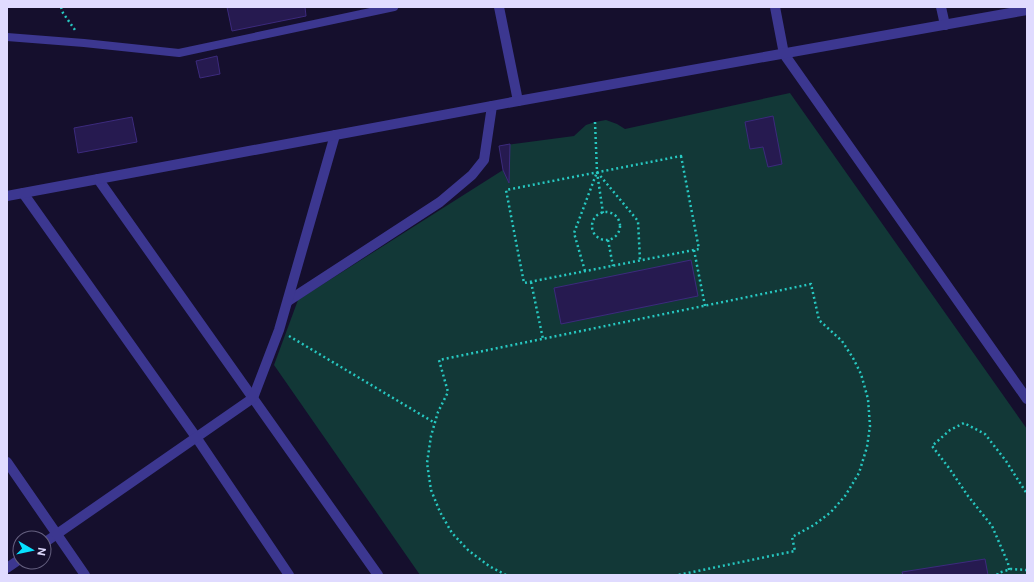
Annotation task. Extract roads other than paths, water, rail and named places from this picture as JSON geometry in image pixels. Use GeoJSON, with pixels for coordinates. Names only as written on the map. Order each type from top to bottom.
{"type":"FeatureCollection","features":[{"type":"Feature","properties":{"kind":"street"},"geometry":{"type":"LineString","coordinates":[[499,7],[518,101]]}},
{"type":"Feature","properties":{"kind":"street"},"geometry":{"type":"LineString","coordinates":[[774,7],[784,54],[1027,398]]}},
{"type":"Feature","properties":{"kind":"street"},"geometry":{"type":"LineString","coordinates":[[941,7],[945,25]]}},
{"type":"Feature","properties":{"kind":"street"},"geometry":{"type":"LineString","coordinates":[[7,196],[518,101],[1027,10]]}},
{"type":"Feature","properties":{"kind":"street"},"geometry":{"type":"LineString","coordinates":[[288,301],[440,202],[472,175],[484,160],[492,106]]}},
{"type":"Feature","properties":{"kind":"street"},"geometry":{"type":"LineString","coordinates":[[52,537],[253,398],[279,330],[335,135]]}},
{"type":"Feature","properties":{"kind":"street"},"geometry":{"type":"LineString","coordinates":[[98,178],[378,575]]}},
{"type":"Feature","properties":{"kind":"street"},"geometry":{"type":"LineString","coordinates":[[23,193],[196,438],[289,575]]}},
{"type":"Feature","properties":{"kind":"street"},"geometry":{"type":"LineString","coordinates":[[7,462],[85,575]]}},
{"type":"Feature","properties":{"kind":"lane"},"geometry":{"type":"LineString","coordinates":[[7,37],[179,53],[394,7]]}}]}
